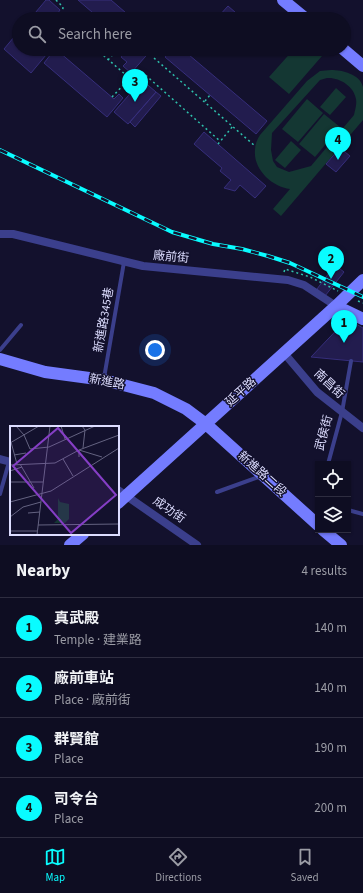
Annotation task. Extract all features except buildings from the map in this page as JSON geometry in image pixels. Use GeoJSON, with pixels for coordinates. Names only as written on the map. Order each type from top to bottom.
{"type":"FeatureCollection","features":[{"type":"Feature","properties":{"kind":"street"},"geometry":{"type":"LineString","coordinates":[[288,1],[299,12]]}},
{"type":"Feature","properties":{"kind":"street"},"geometry":{"type":"LineString","coordinates":[[351,56],[363,66]]}},
{"type":"Feature","properties":{"kind":"street","name":"廠前街"},"geometry":{"type":"LineString","coordinates":[[0,234],[13,234],[143,266],[288,280],[304,285],[336,306]]}},
{"type":"Feature","properties":{"kind":"street","name":"延平路"},"geometry":{"type":"LineString","coordinates":[[121,496],[206,424],[363,280]]}},
{"type":"Feature","properties":{"kind":"street"},"geometry":{"type":"LineString","coordinates":[[336,306],[363,319]]}},
{"type":"Feature","properties":{"kind":"street","name":"南昌街"},"geometry":{"type":"LineString","coordinates":[[284,353],[317,392],[363,428]]}},
{"type":"Feature","properties":{"kind":"street","name":"新進路"},"geometry":{"type":"LineString","coordinates":[[0,359],[45,372],[104,380],[154,393],[186,410],[206,424]]}},
{"type":"Feature","properties":{"kind":"street","name":"新進路二段"},"geometry":{"type":"LineString","coordinates":[[206,424],[315,522]]}},
{"type":"Feature","properties":{"kind":"street"},"geometry":{"type":"LineString","coordinates":[[0,459],[10,462]]}},
{"type":"Feature","properties":{"kind":"street","name":"成功街"},"geometry":{"type":"LineString","coordinates":[[121,496],[197,545]]}},
{"type":"Feature","properties":{"kind":"street"},"geometry":{"type":"LineString","coordinates":[[326,533],[336,543]]}},
{"type":"Feature","properties":{"kind":"street"},"geometry":{"type":"LineString","coordinates":[[70,545],[82,535]]}},
{"type":"Feature","properties":{"kind":"lane","name":"新進路345巷"},"geometry":{"type":"LineString","coordinates":[[104,380],[124,262]]}},
{"type":"Feature","properties":{"kind":"lane"},"geometry":{"type":"LineString","coordinates":[[0,350],[21,325]]}},
{"type":"Feature","properties":{"kind":"lane","name":"武侯街"},"geometry":{"type":"LineString","coordinates":[[329,461],[342,412],[351,361]]}},
{"type":"Feature","properties":{"kind":"lane"},"geometry":{"type":"LineString","coordinates":[[0,494],[10,462]]}},
{"type":"Feature","properties":{"kind":"lane"},"geometry":{"type":"LineString","coordinates":[[217,492],[264,475]]}},
{"type":"Feature","properties":{"kind":"lane"},"geometry":{"type":"LineString","coordinates":[[351,511],[363,514]]}},
{"type":"Feature","properties":{"kind":"path"},"geometry":{"type":"LineString","coordinates":[[56,0],[63,7],[63,12]]}},
{"type":"Feature","properties":{"kind":"path"},"geometry":{"type":"LineString","coordinates":[[104,56],[134,82]]}},
{"type":"Feature","properties":{"kind":"path"},"geometry":{"type":"LineString","coordinates":[[108,60],[112,56]]}},
{"type":"Feature","properties":{"kind":"path"},"geometry":{"type":"LineString","coordinates":[[154,58],[255,146]]}},
{"type":"Feature","properties":{"kind":"path"},"geometry":{"type":"LineString","coordinates":[[142,72],[220,141]]}},
{"type":"Feature","properties":{"kind":"path"},"geometry":{"type":"LineString","coordinates":[[112,97],[130,78]]}},
{"type":"Feature","properties":{"kind":"path"},"geometry":{"type":"LineString","coordinates":[[204,101],[210,95]]}},
{"type":"Feature","properties":{"kind":"path"},"geometry":{"type":"LineString","coordinates":[[218,144],[233,126]]}},
{"type":"Feature","properties":{"kind":"path"},"geometry":{"type":"LineString","coordinates":[[285,269],[310,277],[363,303]]}},
{"type":"Feature","properties":{"kind":"green space"},"geometry":{"type":"Polygon","coordinates":[[[288,56],[322,56],[289,94],[269,77],[288,56]]]}},
{"type":"Feature","properties":{"kind":"green space"},"geometry":{"type":"Polygon","coordinates":[[[320,71],[340,71],[350,74],[358,79],[363,87],[363,120],[281,216],[273,209],[290,189],[283,188],[270,181],[260,170],[255,157],[257,140],[307,81],[320,71]],[[332,78],[320,80],[272,133],[271,150],[273,161],[277,167],[289,172],[311,166],[354,115],[356,107],[355,94],[345,83],[332,78]]]}},
{"type":"Feature","properties":{"kind":"green space"},"geometry":{"type":"Polygon","coordinates":[[[336,88],[346,97],[330,115],[320,107],[336,88]]]}},
{"type":"Feature","properties":{"kind":"green space"},"geometry":{"type":"Polygon","coordinates":[[[307,99],[323,113],[298,142],[282,129],[307,99]]]}},
{"type":"Feature","properties":{"kind":"green space"},"geometry":{"type":"Polygon","coordinates":[[[324,114],[340,127],[315,157],[299,144],[324,114]]]}},
{"type":"Feature","properties":{"kind":"green space"},"geometry":{"type":"Polygon","coordinates":[[[291,141],[301,150],[285,168],[275,160],[291,141]]]}},
{"type":"Feature","properties":{"kind":"railway"},"geometry":{"type":"LineString","coordinates":[[0,150],[172,232],[213,244],[242,249],[290,263],[363,297]]}},
{"type":"Feature","properties":{"kind":"place","name":"群賢館"},"geometry":{"type":"Point","coordinates":[135,102]}},
{"type":"Feature","properties":{"kind":"place","name":"司令台"},"geometry":{"type":"Point","coordinates":[338,160]}},
{"type":"Feature","properties":{"kind":"place","name":"廠前車站"},"geometry":{"type":"Point","coordinates":[331,279]}},
{"type":"Feature","properties":{"kind":"place","name":"真武殿"},"geometry":{"type":"Point","coordinates":[344,343]}}]}
